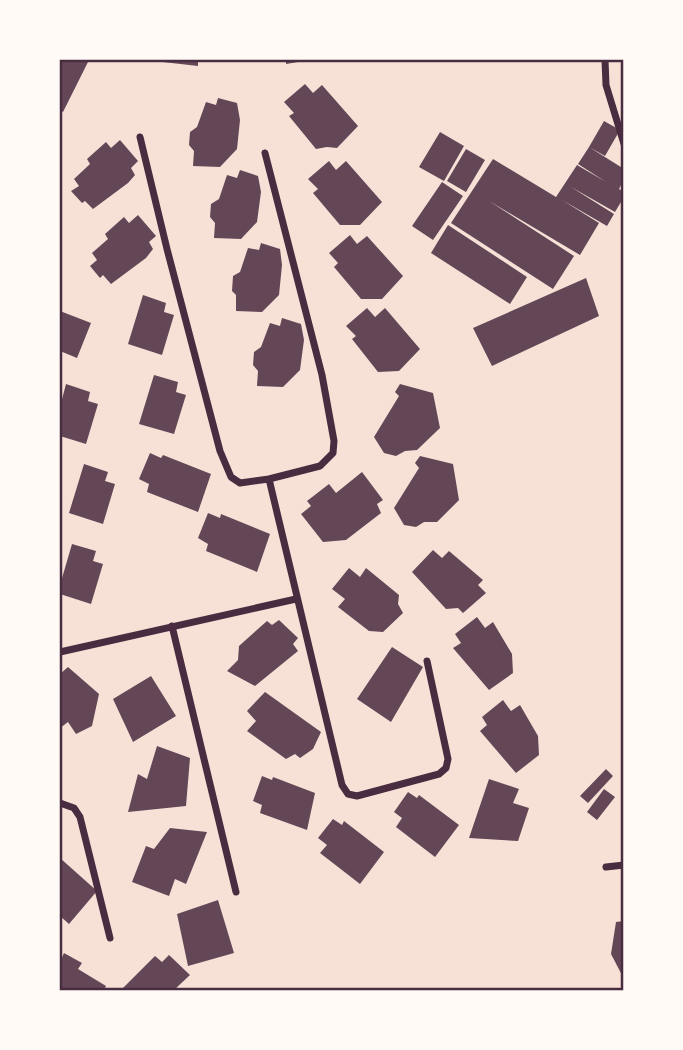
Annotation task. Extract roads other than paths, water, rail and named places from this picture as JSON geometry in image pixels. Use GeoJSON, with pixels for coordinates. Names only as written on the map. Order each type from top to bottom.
{"type":"FeatureCollection","features":[{"type":"Feature","properties":{"kind":"street"},"geometry":{"type":"LineString","coordinates":[[605,60],[606,85],[624,144]]}},
{"type":"Feature","properties":{"kind":"street"},"geometry":{"type":"LineString","coordinates":[[140,136],[225,466],[231,477],[240,483],[269,479],[320,466],[333,453],[334,442],[322,375],[265,153]]}},
{"type":"Feature","properties":{"kind":"street"},"geometry":{"type":"LineString","coordinates":[[269,479],[342,785],[348,794],[357,796],[439,774],[446,768],[448,759],[427,661]]}},
{"type":"Feature","properties":{"kind":"street"},"geometry":{"type":"LineString","coordinates":[[60,652],[296,599]]}},
{"type":"Feature","properties":{"kind":"street"},"geometry":{"type":"LineString","coordinates":[[172,626],[236,892]]}},
{"type":"Feature","properties":{"kind":"street"},"geometry":{"type":"LineString","coordinates":[[60,803],[74,808],[80,817],[110,938]]}},
{"type":"Feature","properties":{"kind":"street"},"geometry":{"type":"LineString","coordinates":[[606,867],[624,865]]}}]}
